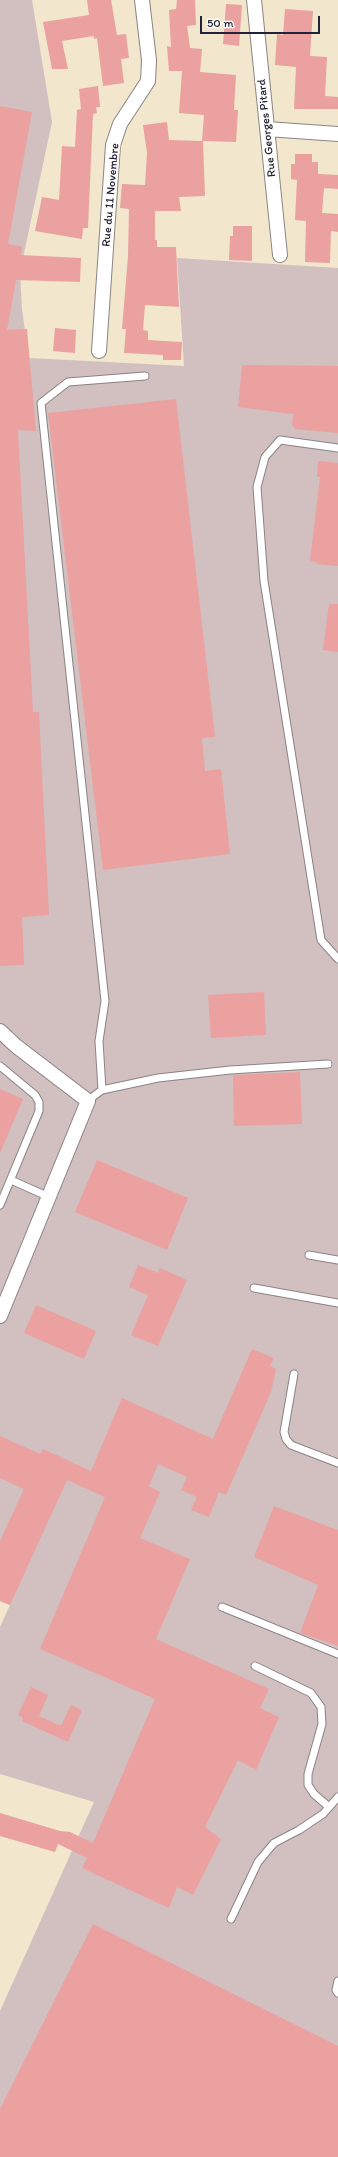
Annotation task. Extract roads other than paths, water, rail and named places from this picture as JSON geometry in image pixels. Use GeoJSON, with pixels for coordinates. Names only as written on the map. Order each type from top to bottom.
{"type":"FeatureCollection","features":[{"type":"Feature","properties":{"kind":"street","name":"Rue du 11 Novembre"},"geometry":{"type":"LineString","coordinates":[[99,351],[113,145],[120,124],[148,81],[149,60],[142,0]]}},
{"type":"Feature","properties":{"kind":"street","name":"Rue Georges Pitard"},"geometry":{"type":"LineString","coordinates":[[254,0],[280,255]]}},
{"type":"Feature","properties":{"kind":"street"},"geometry":{"type":"LineString","coordinates":[[267,128],[338,134]]}},
{"type":"Feature","properties":{"kind":"street"},"geometry":{"type":"LineString","coordinates":[[0,1031],[16,1046],[88,1101],[0,1316]]}},
{"type":"Feature","properties":{"kind":"lane"},"geometry":{"type":"LineString","coordinates":[[102,1090],[99,1041],[105,1002],[41,403],[68,382],[145,376]]}},
{"type":"Feature","properties":{"kind":"lane"},"geometry":{"type":"LineString","coordinates":[[338,448],[280,440],[265,457],[257,487],[264,581],[322,940],[338,959]]}},
{"type":"Feature","properties":{"kind":"lane"},"geometry":{"type":"LineString","coordinates":[[88,1101],[102,1090],[166,1077],[230,1070],[328,1064]]}},
{"type":"Feature","properties":{"kind":"lane"},"geometry":{"type":"LineString","coordinates":[[0,1066],[32,1093],[39,1102],[39,1112],[0,1205]]}},
{"type":"Feature","properties":{"kind":"lane"},"geometry":{"type":"LineString","coordinates":[[11,1180],[49,1197]]}},
{"type":"Feature","properties":{"kind":"lane"},"geometry":{"type":"LineString","coordinates":[[309,1255],[338,1260]]}},
{"type":"Feature","properties":{"kind":"lane"},"geometry":{"type":"LineString","coordinates":[[254,1288],[338,1303]]}},
{"type":"Feature","properties":{"kind":"lane"},"geometry":{"type":"LineString","coordinates":[[294,1374],[284,1432],[286,1439],[291,1445],[338,1463]]}},
{"type":"Feature","properties":{"kind":"lane"},"geometry":{"type":"LineString","coordinates":[[222,1607],[338,1654]]}},
{"type":"Feature","properties":{"kind":"lane"},"geometry":{"type":"LineString","coordinates":[[255,1666],[311,1693],[321,1708],[322,1724],[308,1774],[308,1785],[314,1794],[329,1807]]}},
{"type":"Feature","properties":{"kind":"lane"},"geometry":{"type":"LineString","coordinates":[[231,1919],[258,1862],[274,1843],[299,1830],[323,1814],[338,1797]]}},
{"type":"Feature","properties":{"kind":"lane"},"geometry":{"type":"LineString","coordinates":[[338,1981],[336,1990],[338,1993]]}}]}
